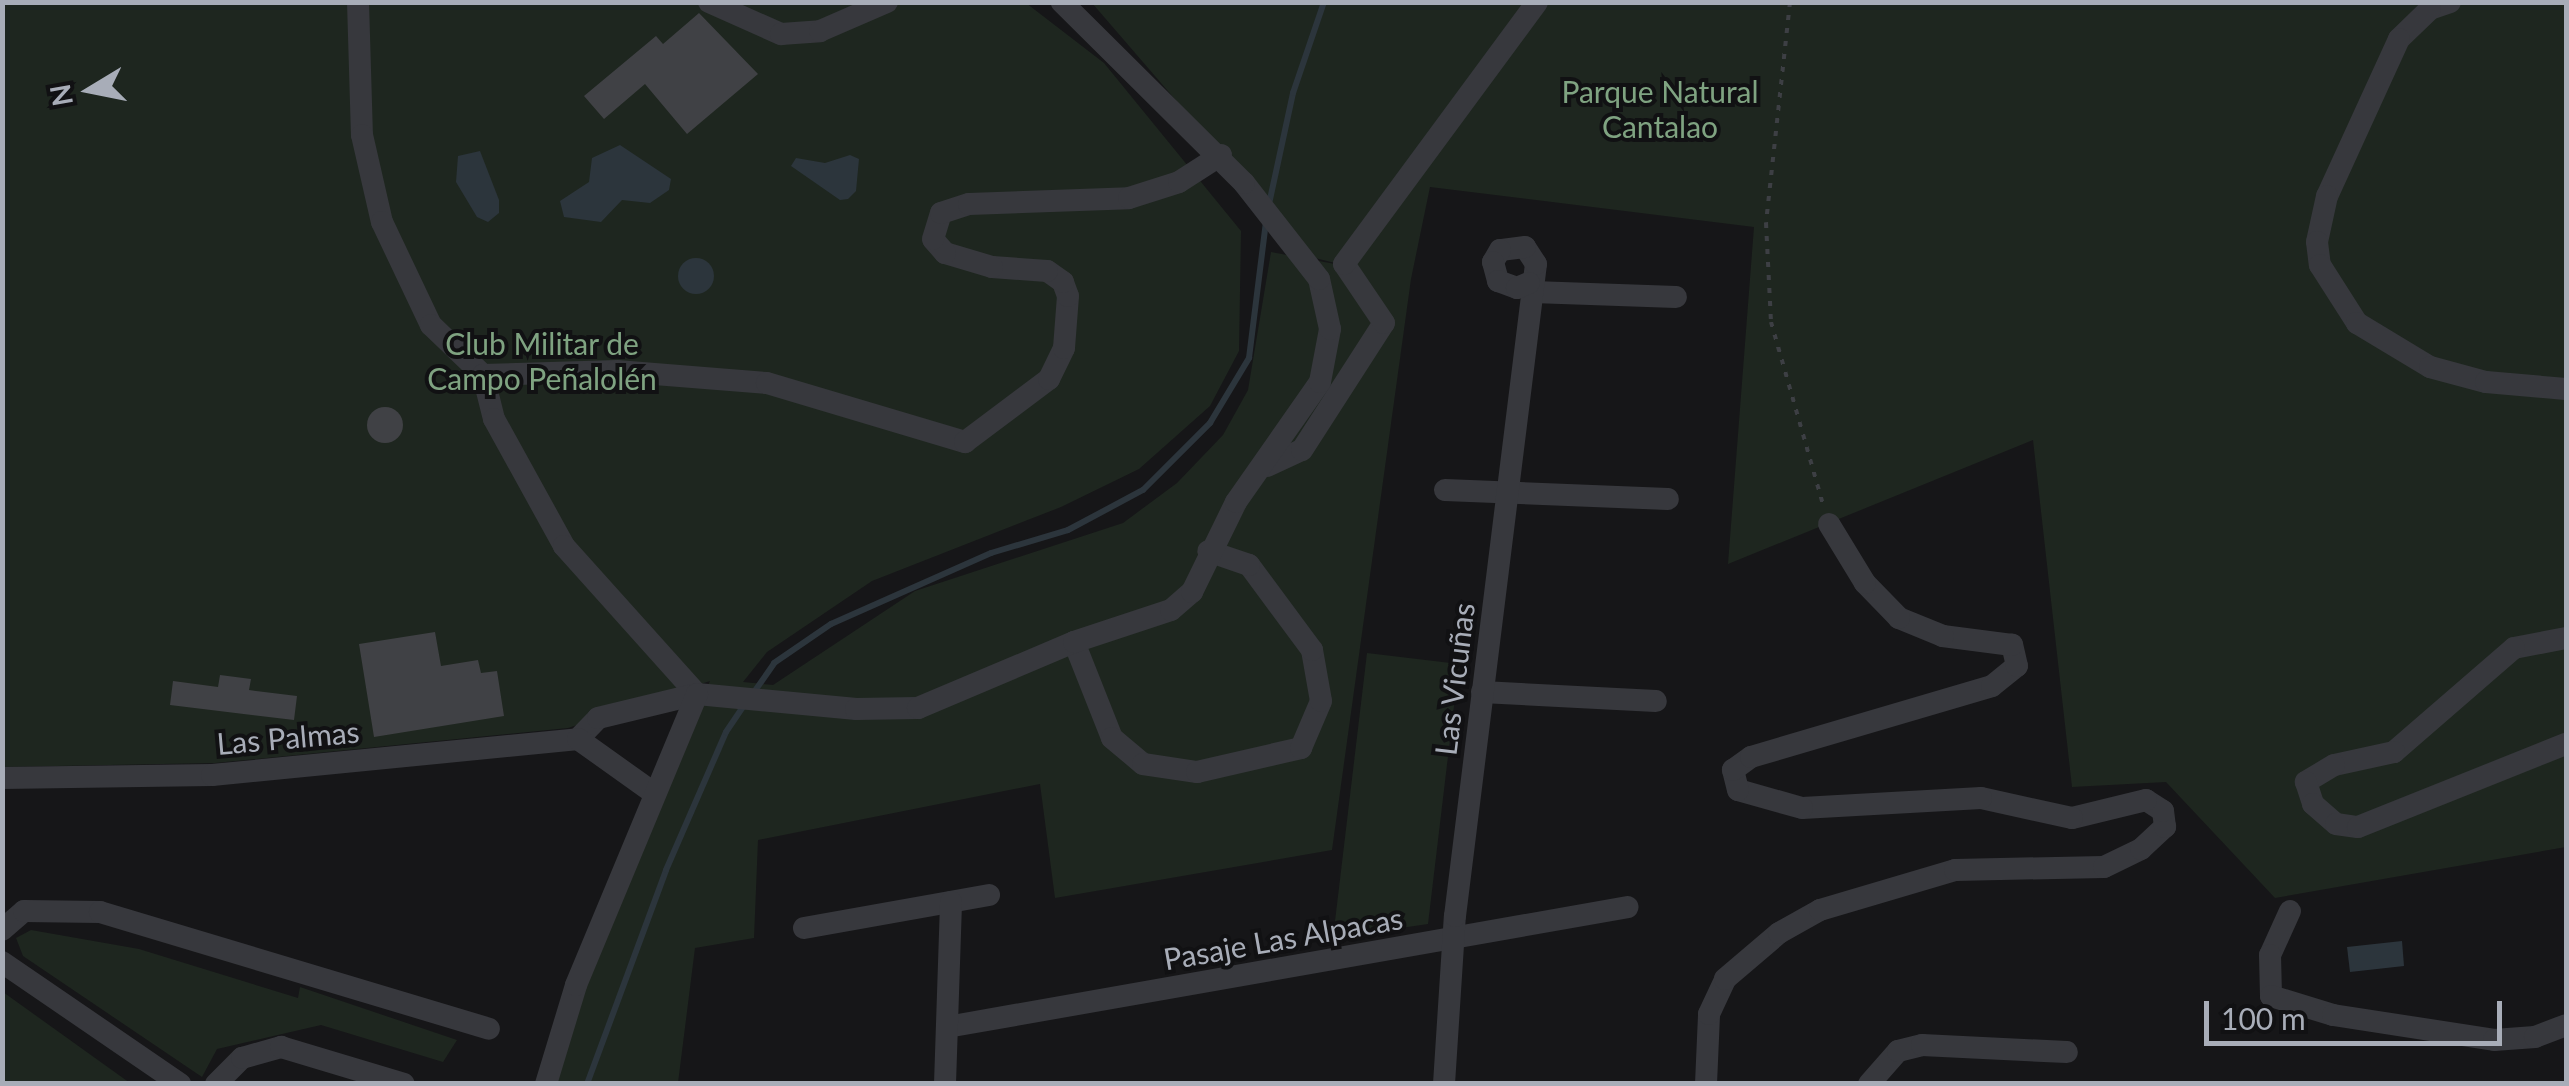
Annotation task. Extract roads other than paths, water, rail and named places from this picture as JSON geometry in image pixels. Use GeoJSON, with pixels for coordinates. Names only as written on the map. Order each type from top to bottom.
{"type":"FeatureCollection","features":[{"type":"Feature","properties":{"kind":"street"},"geometry":{"type":"LineString","coordinates":[[358,2],[362,135],[382,222],[431,324],[484,375],[494,419],[564,546],[698,694],[652,791],[576,984],[546,1084]]}},
{"type":"Feature","properties":{"kind":"street"},"geometry":{"type":"LineString","coordinates":[[709,2],[781,34],[820,31],[887,2]]}},
{"type":"Feature","properties":{"kind":"street","name":"Las Palmas"},"geometry":{"type":"LineString","coordinates":[[2,778],[212,775],[578,739],[598,718],[698,694],[778,703],[918,708],[1074,642],[1171,610],[1192,592],[1208,551],[1320,382],[1330,330],[1319,279],[1220,154],[1062,2]]}},
{"type":"Feature","properties":{"kind":"street"},"geometry":{"type":"LineString","coordinates":[[1262,469],[1302,450],[1384,323],[1344,264],[1537,2]]}},
{"type":"Feature","properties":{"kind":"street"},"geometry":{"type":"LineString","coordinates":[[2450,2],[2430,10],[2399,39],[2327,196],[2317,242],[2320,265],[2357,322],[2430,367],[2486,382],[2566,389]]}},
{"type":"Feature","properties":{"kind":"street"},"geometry":{"type":"LineString","coordinates":[[484,375],[617,371],[767,383],[965,442],[1048,379],[1064,348],[1068,296],[1064,282],[1047,271],[992,267],[945,253],[933,239],[932,225],[941,214],[970,204],[1129,198],[1169,187],[1220,154]]}},
{"type":"Feature","properties":{"kind":"street","name":"Las Vicuñas"},"geometry":{"type":"LineString","coordinates":[[1444,1084],[1453,939],[1531,287],[1676,297]]}},
{"type":"Feature","properties":{"kind":"street"},"geometry":{"type":"LineString","coordinates":[[1445,490],[1668,499]]}},
{"type":"Feature","properties":{"kind":"street"},"geometry":{"type":"LineString","coordinates":[[1706,1084],[1709,1014],[1725,979],[1779,933],[1820,910],[1955,870],[2104,866],[2141,850],[2165,827],[2164,811],[2146,800],[2072,818],[1980,798],[1802,808],[1738,790],[1733,770],[1751,757],[1992,686],[2017,666],[2012,644],[1943,636],[1899,618],[1864,583],[1829,524]]}},
{"type":"Feature","properties":{"kind":"street"},"geometry":{"type":"LineString","coordinates":[[1074,642],[1112,738],[1143,764],[1197,772],[1301,748],[1321,702],[1312,650],[1250,565],[1208,551]]}},
{"type":"Feature","properties":{"kind":"street"},"geometry":{"type":"LineString","coordinates":[[2566,638],[2514,648],[2394,752],[2334,766],[2306,782],[2314,804],[2336,824],[2358,826],[2566,744]]}},
{"type":"Feature","properties":{"kind":"street"},"geometry":{"type":"LineString","coordinates":[[1482,692],[1656,701]]}},
{"type":"Feature","properties":{"kind":"street"},"geometry":{"type":"LineString","coordinates":[[578,739],[652,791]]}},
{"type":"Feature","properties":{"kind":"street"},"geometry":{"type":"LineString","coordinates":[[804,928],[989,894]]}},
{"type":"Feature","properties":{"kind":"street"},"geometry":{"type":"LineString","coordinates":[[945,1084],[951,902]]}},
{"type":"Feature","properties":{"kind":"street","name":"Pasaje Las Alpacas"},"geometry":{"type":"LineString","coordinates":[[947,1028],[1628,906]]}},
{"type":"Feature","properties":{"kind":"street"},"geometry":{"type":"LineString","coordinates":[[2,930],[24,911],[100,912],[490,1029]]}},
{"type":"Feature","properties":{"kind":"street"},"geometry":{"type":"LineString","coordinates":[[2290,911],[2270,955],[2266,987],[2272,996],[2332,1015],[2494,1040],[2535,1037],[2566,1025]]}},
{"type":"Feature","properties":{"kind":"street"},"geometry":{"type":"LineString","coordinates":[[2,962],[180,1084]]}},
{"type":"Feature","properties":{"kind":"street"},"geometry":{"type":"LineString","coordinates":[[1870,1084],[1898,1051],[1922,1045],[2067,1052]]}},
{"type":"Feature","properties":{"kind":"street"},"geometry":{"type":"LineString","coordinates":[[216,1084],[242,1058],[281,1046],[404,1084]]}},
{"type":"Feature","properties":{"kind":"waterway"},"geometry":{"type":"LineString","coordinates":[[1269,204],[1293,93],[1324,2]]}},
{"type":"Feature","properties":{"kind":"waterway"},"geometry":{"type":"LineString","coordinates":[[752,695],[774,663],[831,624],[991,553],[1068,530],[1143,490],[1210,423],[1249,358],[1266,221]]}},
{"type":"Feature","properties":{"kind":"waterway"},"geometry":{"type":"LineString","coordinates":[[587,1084],[666,870],[726,732],[744,705]]}},
{"type":"Feature","properties":{"kind":"park label","name":"Parque Natural Cantalao"},"geometry":{"type":"Point","coordinates":[1660,108]}},
{"type":"Feature","properties":{"kind":"park label","name":"Club Militar de Campo Peñalolén"},"geometry":{"type":"Point","coordinates":[542,360]}}]}
